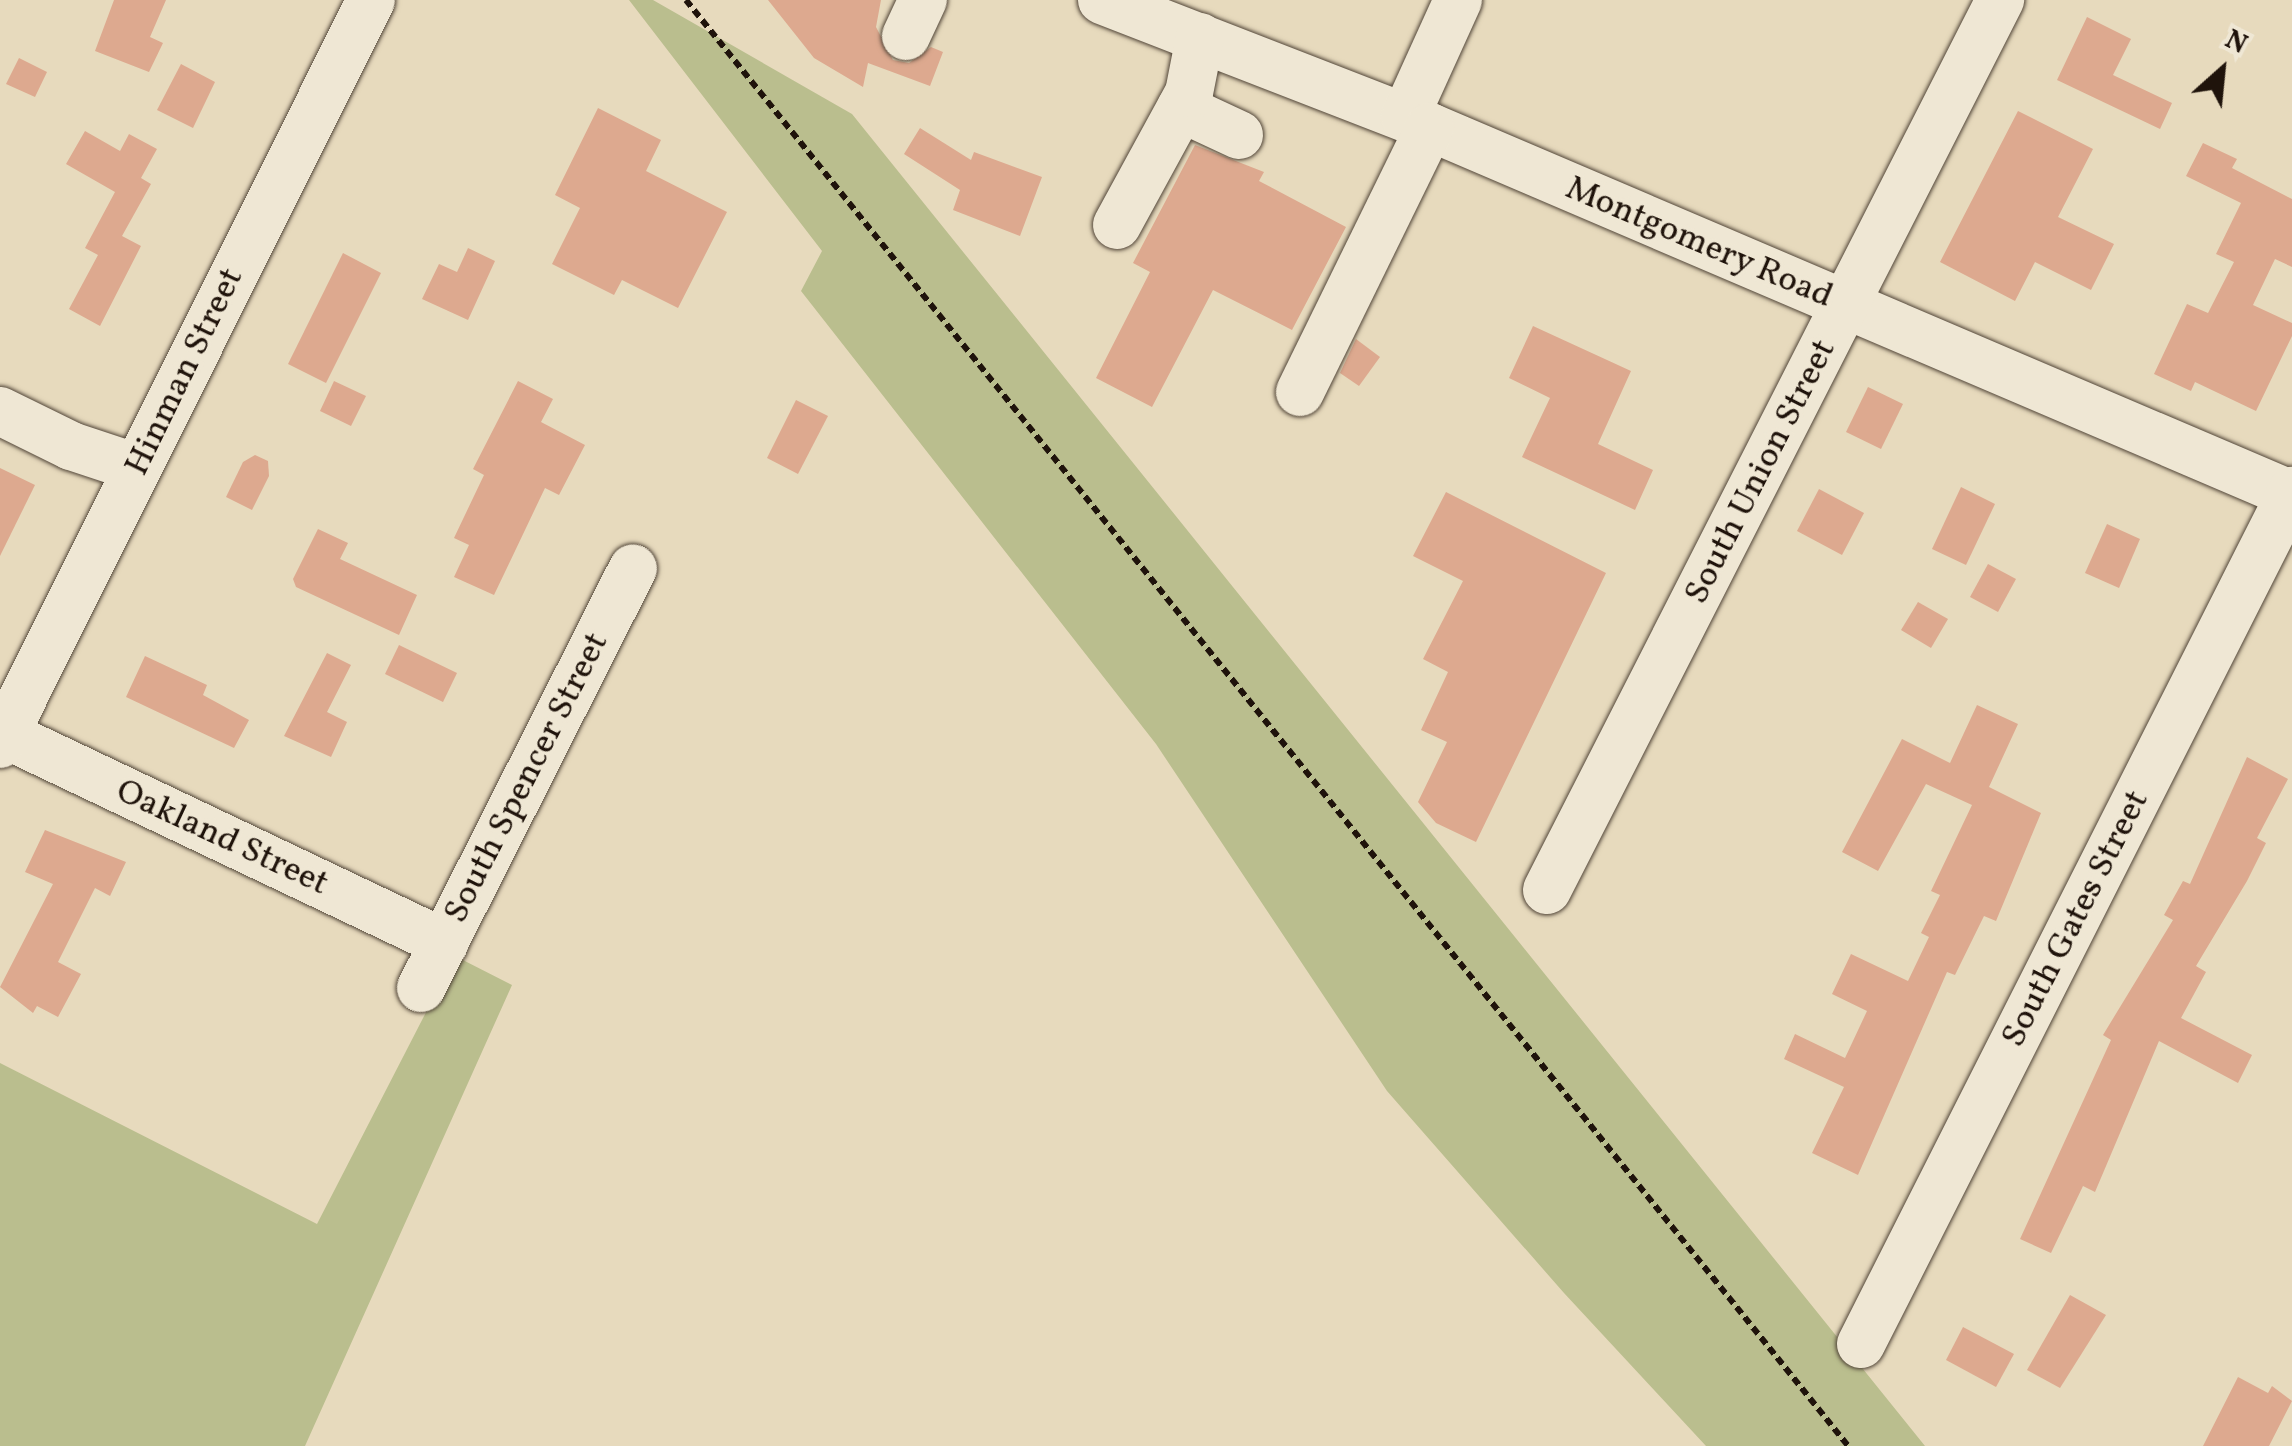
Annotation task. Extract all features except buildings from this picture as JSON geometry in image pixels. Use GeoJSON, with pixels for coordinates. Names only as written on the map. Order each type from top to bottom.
{"type":"FeatureCollection","features":[{"type":"Feature","properties":{"kind":"street","name":"Hinman Street"},"geometry":{"type":"LineString","coordinates":[[2,736],[371,0]]}},
{"type":"Feature","properties":{"kind":"street","name":"Montgomery Road"},"geometry":{"type":"LineString","coordinates":[[1102,0],[1418,122],[2291,494]]}},
{"type":"Feature","properties":{"kind":"street","name":"South Union Street"},"geometry":{"type":"LineString","coordinates":[[1548,890],[2000,0]]}},
{"type":"Feature","properties":{"kind":"street"},"geometry":{"type":"LineString","coordinates":[[1300,392],[1418,122],[1444,5]]}},
{"type":"Feature","properties":{"kind":"street"},"geometry":{"type":"LineString","coordinates":[[1117,226],[1181,108],[1200,37]]}},
{"type":"Feature","properties":{"kind":"street"},"geometry":{"type":"LineString","coordinates":[[1181,108],[1239,136]]}},
{"type":"Feature","properties":{"kind":"street"},"geometry":{"type":"LineString","coordinates":[[0,411],[71,446],[138,468]]}},
{"type":"Feature","properties":{"kind":"street","name":"South Gates Street"},"geometry":{"type":"LineString","coordinates":[[1861,1344],[2291,494]]}},
{"type":"Feature","properties":{"kind":"street","name":"South Spencer Street"},"geometry":{"type":"LineString","coordinates":[[421,988],[634,568]]}},
{"type":"Feature","properties":{"kind":"street","name":"Oakland Street"},"geometry":{"type":"LineString","coordinates":[[2,736],[444,943]]}},
{"type":"Feature","properties":{"kind":"path"},"geometry":{"type":"LineString","coordinates":[[686,0],[1848,1446]]}},
{"type":"Feature","properties":{"kind":"green space"},"geometry":{"type":"Polygon","coordinates":[[[629,0],[653,0],[852,114],[1925,1446],[1706,1446],[1564,1293],[1387,1091],[1156,744],[801,291],[822,251],[629,0]]]}},
{"type":"Feature","properties":{"kind":"green space"},"geometry":{"type":"Polygon","coordinates":[[[455,956],[512,985],[305,1446],[0,1446],[0,1063],[317,1224],[455,956]]]}}]}
